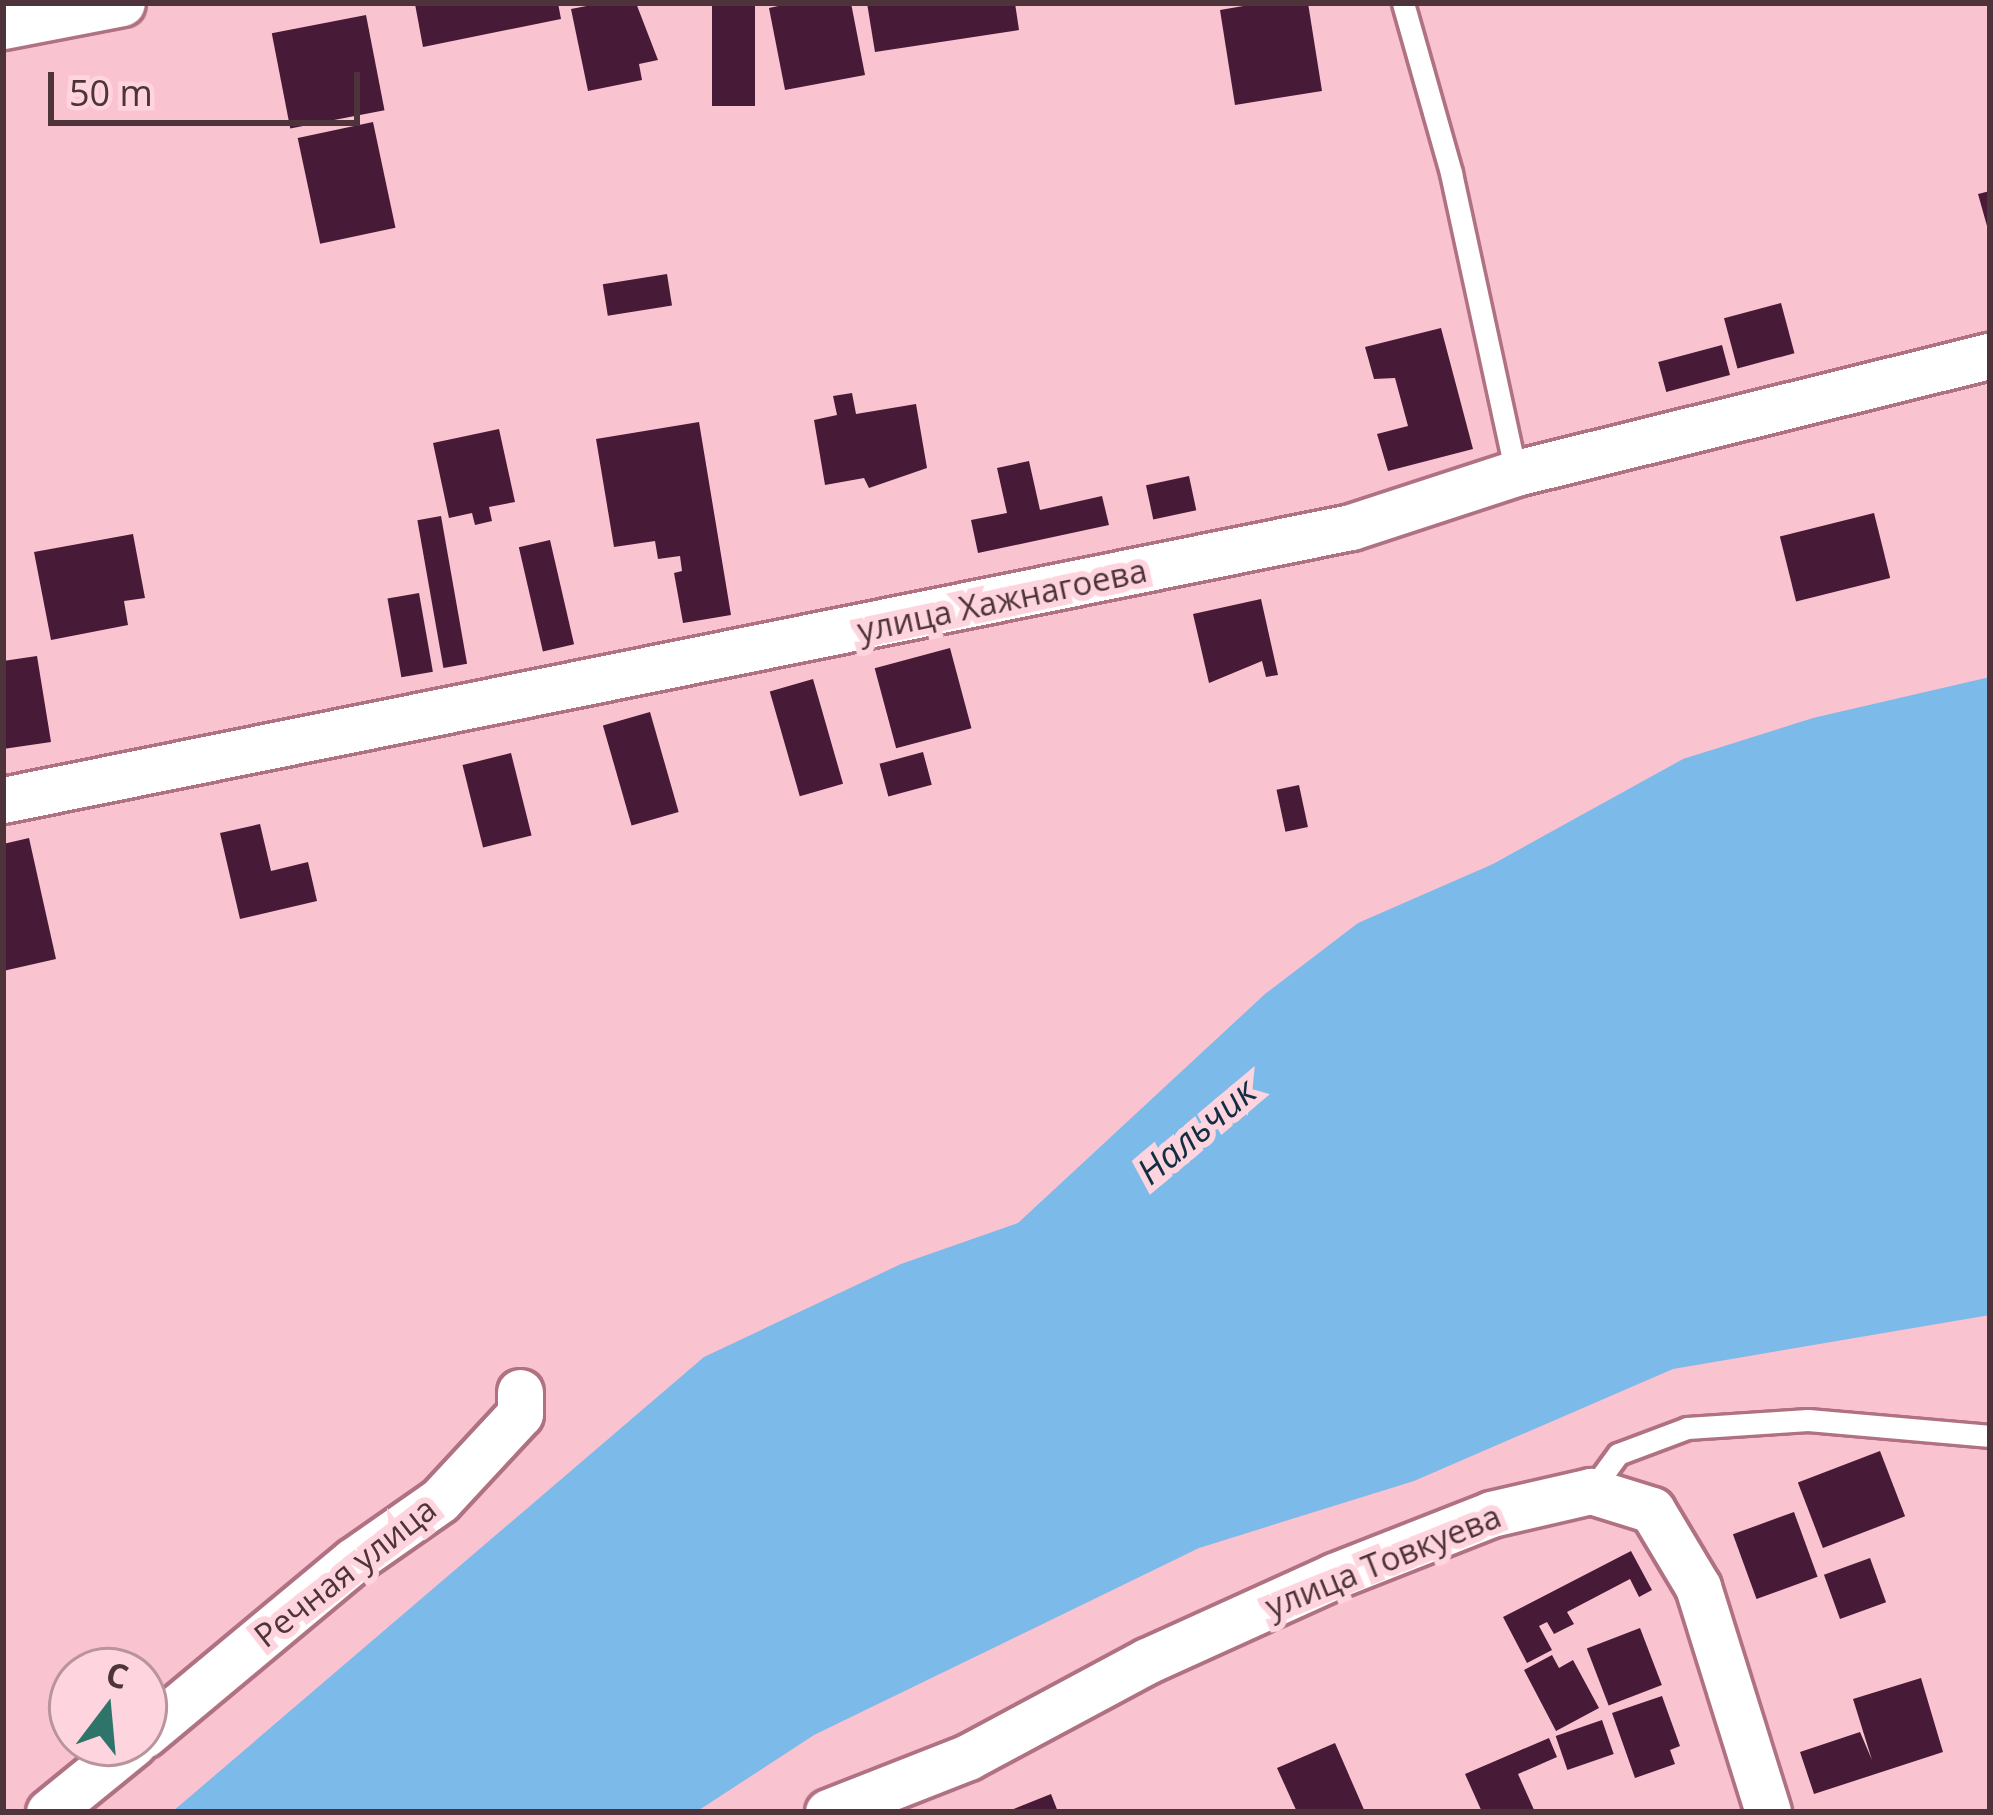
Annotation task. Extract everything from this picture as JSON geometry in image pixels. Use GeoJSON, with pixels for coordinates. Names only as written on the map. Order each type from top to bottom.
{"type":"FeatureCollection","features":[{"type":"Feature","properties":{"kind":"street"},"geometry":{"type":"LineString","coordinates":[[3,26],[122,3]]}},
{"type":"Feature","properties":{"kind":"street","name":"улица Хажнагоева"},"geometry":{"type":"LineString","coordinates":[[3,800],[1351,526],[1516,473],[1990,356]]}},
{"type":"Feature","properties":{"kind":"street","name":"Речная улица"},"geometry":{"type":"LineString","coordinates":[[168,1715],[352,1561],[440,1500],[520,1414],[520,1392]]}},
{"type":"Feature","properties":{"kind":"street"},"geometry":{"type":"LineString","coordinates":[[1591,1491],[1652,1510],[1698,1587],[1768,1812]]}},
{"type":"Feature","properties":{"kind":"street","name":"улица Товкуева"},"geometry":{"type":"LineString","coordinates":[[828,1812],[968,1756],[1147,1661],[1334,1576],[1491,1514],[1591,1491]]}},
{"type":"Feature","properties":{"kind":"street"},"geometry":{"type":"LineString","coordinates":[[49,1812],[104,1767]]}},
{"type":"Feature","properties":{"kind":"lane"},"geometry":{"type":"LineString","coordinates":[[1403,3],[1450,173],[1516,473]]}},
{"type":"Feature","properties":{"kind":"lane"},"geometry":{"type":"LineString","coordinates":[[1591,1491],[1618,1454],[1687,1428],[1808,1420],[1990,1436]]}},
{"type":"Feature","properties":{"kind":"water","name":"Нальчик"},"geometry":{"type":"Polygon","coordinates":[[[1990,677],[1990,1315],[1673,1369],[1414,1481],[1199,1548],[814,1735],[696,1812],[172,1812],[704,1357],[901,1264],[1018,1223],[1265,994],[1358,923],[1493,864],[1683,759],[1813,718],[1990,677]]]}},
{"type":"Feature","properties":{"kind":"building"},"geometry":{"type":"Polygon","coordinates":[[[558,3],[561,19],[423,47],[415,4],[558,3]]]}},
{"type":"Feature","properties":{"kind":"building"},"geometry":{"type":"Polygon","coordinates":[[[636,3],[658,60],[639,64],[642,80],[588,91],[571,9],[636,3]]]}},
{"type":"Feature","properties":{"kind":"building"},"geometry":{"type":"Polygon","coordinates":[[[712,3],[755,3],[755,106],[712,106],[712,3]]]}},
{"type":"Feature","properties":{"kind":"building"},"geometry":{"type":"Polygon","coordinates":[[[851,3],[865,75],[785,90],[769,8],[851,3]]]}},
{"type":"Feature","properties":{"kind":"building"},"geometry":{"type":"Polygon","coordinates":[[[867,3],[1015,3],[1019,30],[875,52],[867,3]]]}},
{"type":"Feature","properties":{"kind":"building"},"geometry":{"type":"Polygon","coordinates":[[[1261,3],[1308,3],[1322,91],[1235,105],[1220,10],[1261,3]]]}},
{"type":"Feature","properties":{"kind":"building"},"geometry":{"type":"Polygon","coordinates":[[[366,15],[385,110],[290,129],[272,33],[366,15]]]}},
{"type":"Feature","properties":{"kind":"building"},"geometry":{"type":"Polygon","coordinates":[[[373,122],[395,228],[320,244],[298,138],[373,122]]]}},
{"type":"Feature","properties":{"kind":"building"},"geometry":{"type":"Polygon","coordinates":[[[1990,191],[1990,233],[1989,233],[1978,194],[1990,191]]]}},
{"type":"Feature","properties":{"kind":"building"},"geometry":{"type":"Polygon","coordinates":[[[667,274],[672,306],[608,316],[603,284],[667,274]]]}},
{"type":"Feature","properties":{"kind":"building"},"geometry":{"type":"Polygon","coordinates":[[[1781,303],[1794,353],[1737,368],[1724,318],[1781,303]]]}},
{"type":"Feature","properties":{"kind":"building"},"geometry":{"type":"Polygon","coordinates":[[[1441,328],[1473,449],[1388,471],[1377,434],[1408,426],[1395,378],[1374,379],[1365,347],[1441,328]]]}},
{"type":"Feature","properties":{"kind":"building"},"geometry":{"type":"Polygon","coordinates":[[[1722,345],[1730,375],[1666,392],[1658,362],[1722,345]]]}},
{"type":"Feature","properties":{"kind":"building"},"geometry":{"type":"Polygon","coordinates":[[[852,393],[856,414],[916,404],[927,468],[869,488],[864,478],[825,485],[814,420],[837,415],[833,396],[852,393]]]}},
{"type":"Feature","properties":{"kind":"building"},"geometry":{"type":"Polygon","coordinates":[[[699,422],[731,615],[683,623],[674,573],[682,571],[680,556],[658,559],[655,541],[614,547],[596,439],[699,422]]]}},
{"type":"Feature","properties":{"kind":"building"},"geometry":{"type":"Polygon","coordinates":[[[499,429],[515,502],[489,507],[492,521],[475,525],[472,513],[449,518],[433,443],[499,429]]]}},
{"type":"Feature","properties":{"kind":"building"},"geometry":{"type":"Polygon","coordinates":[[[1029,461],[1040,510],[1102,496],[1109,525],[978,553],[971,520],[1007,513],[997,468],[1029,461]]]}},
{"type":"Feature","properties":{"kind":"building"},"geometry":{"type":"Polygon","coordinates":[[[1189,476],[1196,510],[1153,519],[1146,485],[1189,476]]]}},
{"type":"Feature","properties":{"kind":"building"},"geometry":{"type":"Polygon","coordinates":[[[1874,513],[1890,578],[1796,601],[1780,536],[1874,513]]]}},
{"type":"Feature","properties":{"kind":"building"},"geometry":{"type":"Polygon","coordinates":[[[441,516],[467,664],[443,668],[417,520],[441,516]]]}},
{"type":"Feature","properties":{"kind":"building"},"geometry":{"type":"Polygon","coordinates":[[[133,534],[145,598],[124,601],[128,625],[51,640],[34,552],[133,534]]]}},
{"type":"Feature","properties":{"kind":"building"},"geometry":{"type":"Polygon","coordinates":[[[550,540],[574,644],[543,651],[519,547],[550,540]]]}},
{"type":"Feature","properties":{"kind":"building"},"geometry":{"type":"Polygon","coordinates":[[[419,593],[433,672],[401,677],[387,599],[419,593]]]}},
{"type":"Feature","properties":{"kind":"building"},"geometry":{"type":"Polygon","coordinates":[[[1261,599],[1278,675],[1266,677],[1262,661],[1209,683],[1193,614],[1261,599]]]}},
{"type":"Feature","properties":{"kind":"building"},"geometry":{"type":"Polygon","coordinates":[[[950,648],[971,728],[896,748],[875,668],[950,648]]]}},
{"type":"Feature","properties":{"kind":"building"},"geometry":{"type":"Polygon","coordinates":[[[37,656],[51,742],[3,749],[3,661],[37,656]]]}},
{"type":"Feature","properties":{"kind":"building"},"geometry":{"type":"Polygon","coordinates":[[[813,679],[843,784],[800,796],[770,691],[813,679]]]}},
{"type":"Feature","properties":{"kind":"building"},"geometry":{"type":"Polygon","coordinates":[[[650,712],[679,812],[632,825],[603,726],[650,712]]]}},
{"type":"Feature","properties":{"kind":"building"},"geometry":{"type":"Polygon","coordinates":[[[923,752],[932,785],[888,796],[880,764],[923,752]]]}},
{"type":"Feature","properties":{"kind":"building"},"geometry":{"type":"Polygon","coordinates":[[[511,753],[532,835],[483,848],[462,765],[511,753]]]}},
{"type":"Feature","properties":{"kind":"building"},"geometry":{"type":"Polygon","coordinates":[[[1299,785],[1308,827],[1285,832],[1277,790],[1299,785]]]}},
{"type":"Feature","properties":{"kind":"building"},"geometry":{"type":"Polygon","coordinates":[[[260,824],[271,871],[308,862],[317,901],[240,919],[220,833],[260,824]]]}},
{"type":"Feature","properties":{"kind":"building"},"geometry":{"type":"Polygon","coordinates":[[[29,838],[56,959],[3,971],[3,844],[29,838]]]}},
{"type":"Feature","properties":{"kind":"building"},"geometry":{"type":"Polygon","coordinates":[[[1880,1451],[1905,1516],[1823,1548],[1798,1483],[1880,1451]]]}},
{"type":"Feature","properties":{"kind":"building"},"geometry":{"type":"Polygon","coordinates":[[[1794,1512],[1818,1577],[1757,1599],[1733,1534],[1794,1512]]]}},
{"type":"Feature","properties":{"kind":"building"},"geometry":{"type":"Polygon","coordinates":[[[1631,1551],[1652,1590],[1639,1597],[1630,1579],[1567,1612],[1574,1624],[1554,1634],[1547,1622],[1539,1626],[1552,1650],[1527,1663],[1503,1617],[1631,1551]]]}},
{"type":"Feature","properties":{"kind":"building"},"geometry":{"type":"Polygon","coordinates":[[[1870,1558],[1886,1602],[1840,1619],[1824,1575],[1870,1558]]]}},
{"type":"Feature","properties":{"kind":"building"},"geometry":{"type":"Polygon","coordinates":[[[1640,1628],[1662,1685],[1609,1705],[1587,1648],[1640,1628]]]}},
{"type":"Feature","properties":{"kind":"building"},"geometry":{"type":"Polygon","coordinates":[[[1552,1655],[1559,1668],[1573,1660],[1599,1708],[1556,1731],[1524,1670],[1552,1655]]]}},
{"type":"Feature","properties":{"kind":"building"},"geometry":{"type":"Polygon","coordinates":[[[1921,1678],[1943,1752],[1814,1794],[1800,1752],[1860,1732],[1872,1760],[1853,1699],[1921,1678]]]}},
{"type":"Feature","properties":{"kind":"building"},"geometry":{"type":"Polygon","coordinates":[[[1662,1696],[1680,1746],[1670,1750],[1675,1764],[1635,1778],[1612,1713],[1662,1696]]]}},
{"type":"Feature","properties":{"kind":"building"},"geometry":{"type":"Polygon","coordinates":[[[1602,1720],[1614,1754],[1567,1770],[1556,1736],[1602,1720]]]}},
{"type":"Feature","properties":{"kind":"building"},"geometry":{"type":"Polygon","coordinates":[[[1549,1738],[1557,1757],[1518,1774],[1535,1812],[1482,1812],[1465,1774],[1549,1738]]]}},
{"type":"Feature","properties":{"kind":"building"},"geometry":{"type":"Polygon","coordinates":[[[1335,1743],[1365,1812],[1297,1812],[1277,1768],[1335,1743]]]}},
{"type":"Feature","properties":{"kind":"building"},"geometry":{"type":"Polygon","coordinates":[[[1051,1794],[1058,1812],[1006,1812],[1051,1794]]]}}]}
